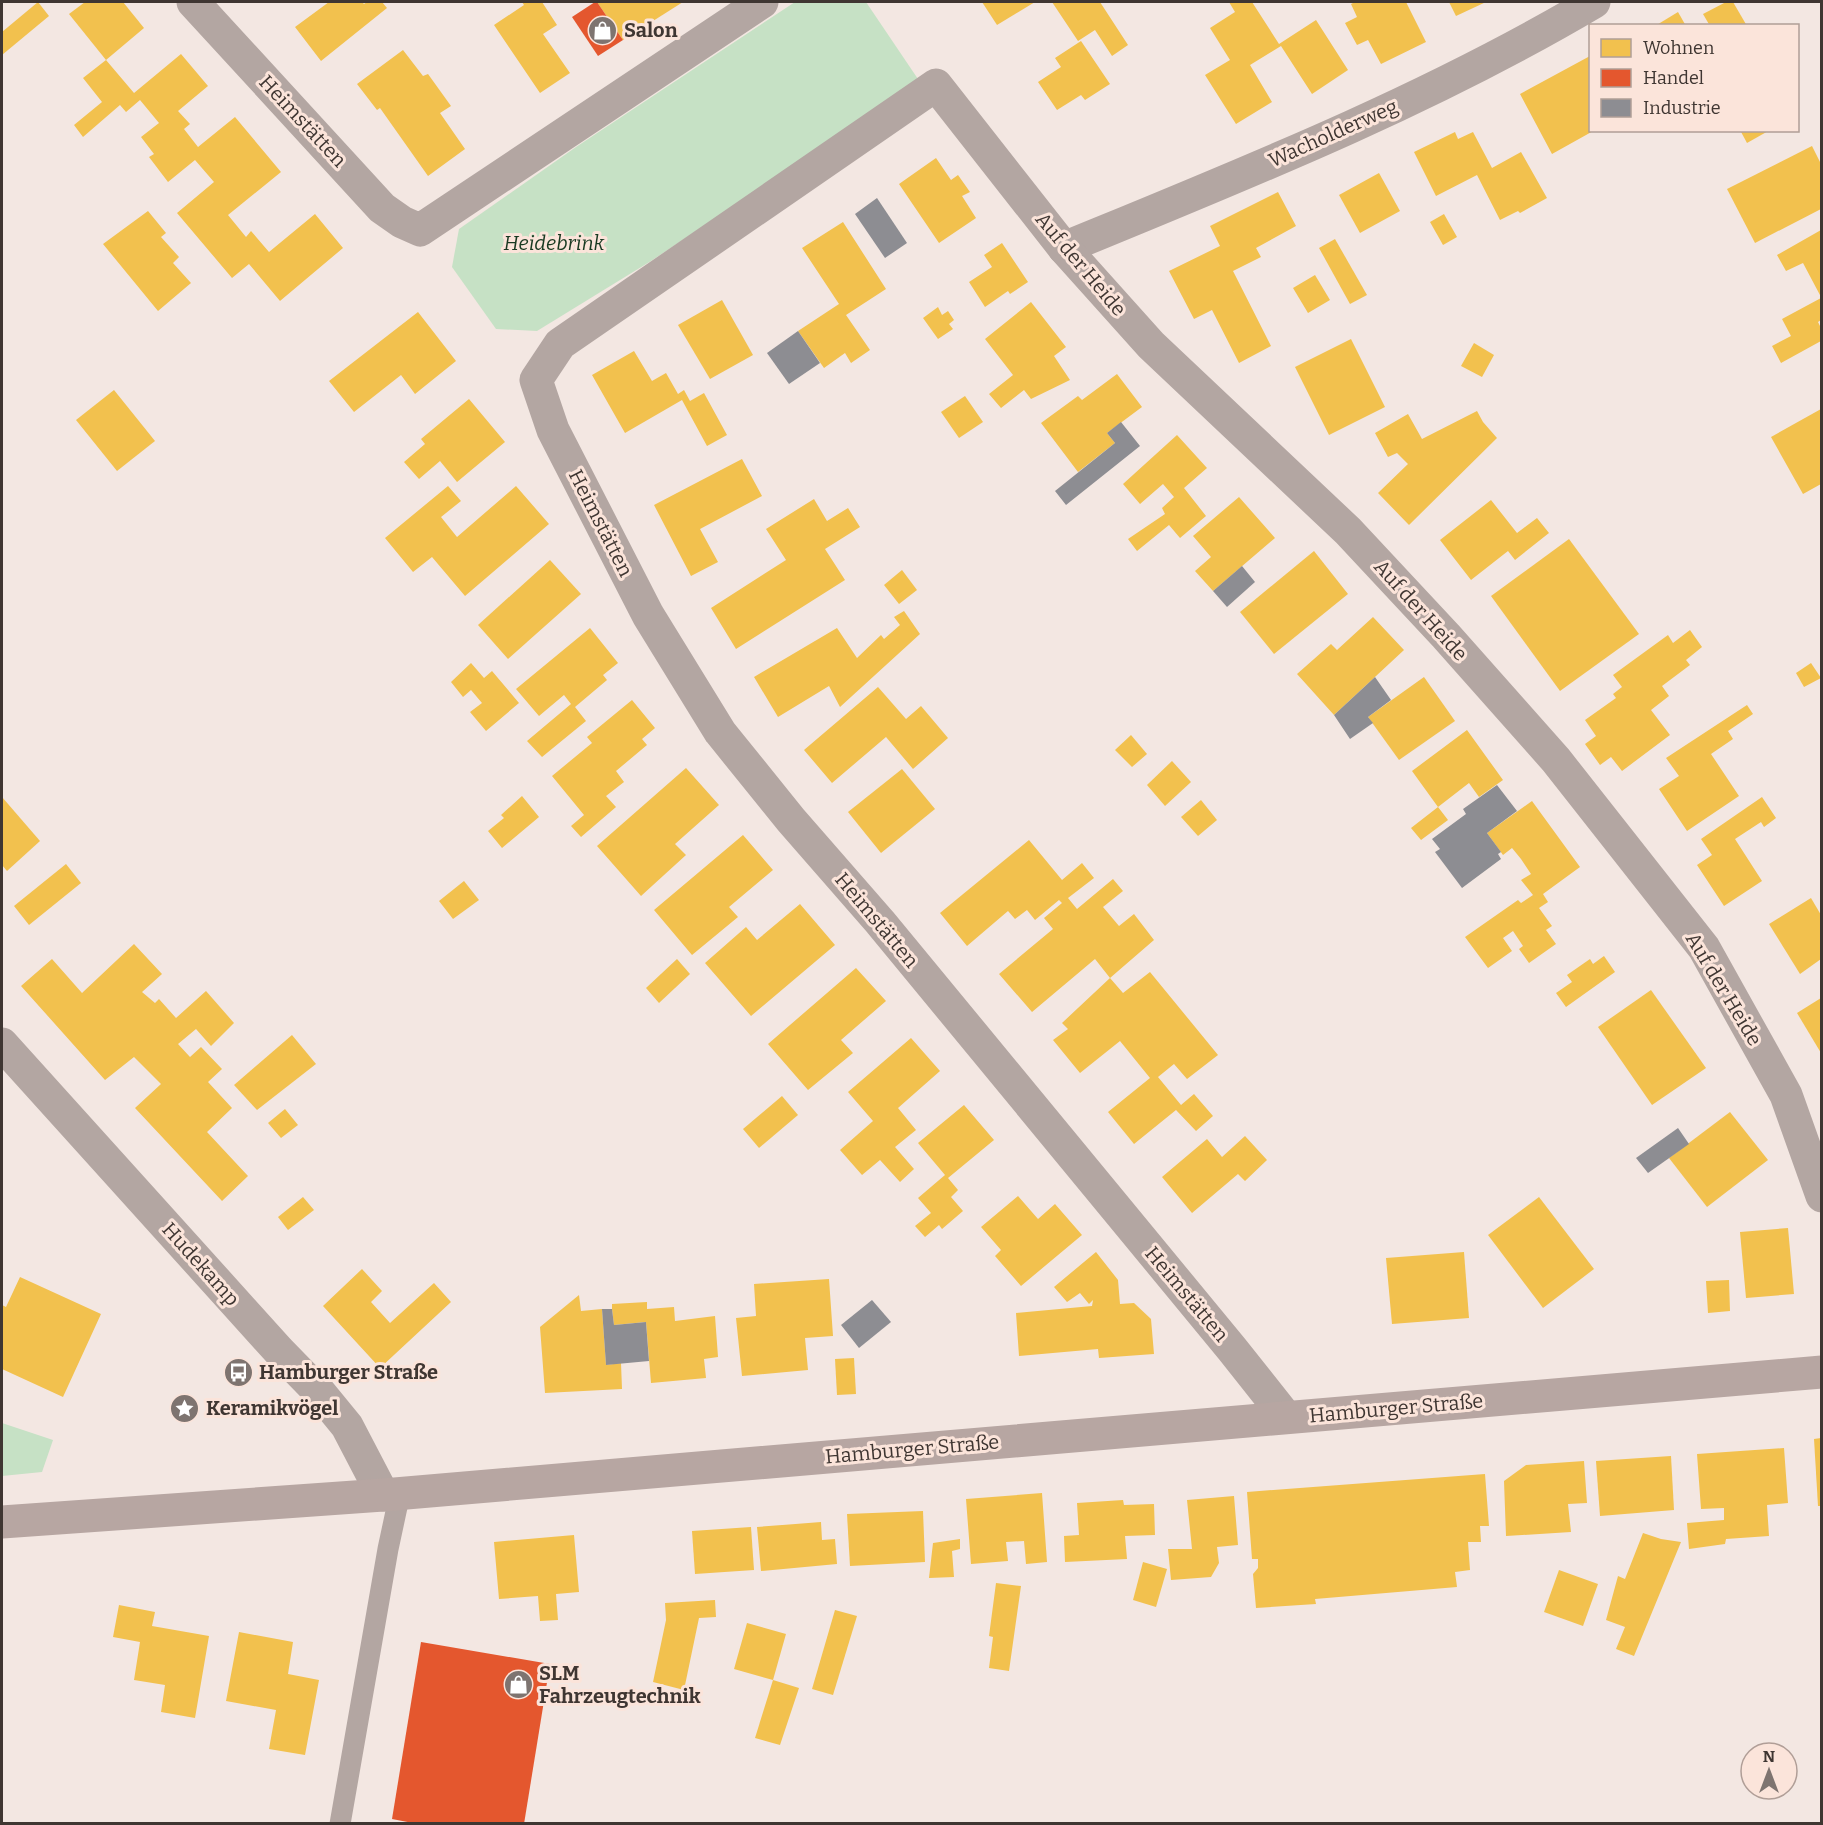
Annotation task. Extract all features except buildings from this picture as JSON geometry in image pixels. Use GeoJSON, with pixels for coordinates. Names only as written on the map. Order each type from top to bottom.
{"type":"FeatureCollection","features":[{"type":"Feature","properties":{"kind":"main road","name":"Hamburger Straße"},"geometry":{"type":"LineString","coordinates":[[2,1522],[392,1494],[1821,1372]]}},
{"type":"Feature","properties":{"kind":"street","name":"Heimstätten"},"geometry":{"type":"LineString","coordinates":[[193,2],[382,207],[402,222],[420,230],[762,2]]}},
{"type":"Feature","properties":{"kind":"street","name":"Wacholderweg"},"geometry":{"type":"LineString","coordinates":[[1064,248],[1227,181],[1431,90],[1594,2]]}},
{"type":"Feature","properties":{"kind":"street","name":"Auf der Heide"},"geometry":{"type":"LineString","coordinates":[[536,380],[560,344],[936,85],[1064,248],[1151,345],[1348,531],[1556,760],[1704,948],[1786,1095],[1821,1196]]}},
{"type":"Feature","properties":{"kind":"street","name":"Heimstätten"},"geometry":{"type":"LineString","coordinates":[[536,380],[553,430],[648,615],[720,732],[791,820],[880,922],[1286,1417]]}},
{"type":"Feature","properties":{"kind":"street","name":"Hudekamp"},"geometry":{"type":"LineString","coordinates":[[2,1044],[279,1351],[320,1392],[347,1426],[392,1494]]}},
{"type":"Feature","properties":{"kind":"lane"},"geometry":{"type":"LineString","coordinates":[[340,1824],[388,1550],[392,1494]]}},
{"type":"Feature","properties":{"kind":"green space","name":"Heidebrink"},"geometry":{"type":"Polygon","coordinates":[[[795,2],[866,2],[920,82],[651,261],[537,331],[496,329],[452,267],[459,229],[576,147],[795,2]]]}},
{"type":"Feature","properties":{"kind":"green space"},"geometry":{"type":"Polygon","coordinates":[[[2,1423],[53,1440],[42,1472],[2,1476],[2,1423]]]}},
{"type":"Feature","properties":{"kind":"place","name":"Salon"},"geometry":{"type":"Point","coordinates":[603,30]}},
{"type":"Feature","properties":{"kind":"place","name":"Hamburger Straße"},"geometry":{"type":"Point","coordinates":[238,1372]}},
{"type":"Feature","properties":{"kind":"place","name":"Keramikvögel"},"geometry":{"type":"Point","coordinates":[185,1408]}},
{"type":"Feature","properties":{"kind":"place","name":"SLM Fahrzeugtechnik"},"geometry":{"type":"Point","coordinates":[518,1685]}}]}
